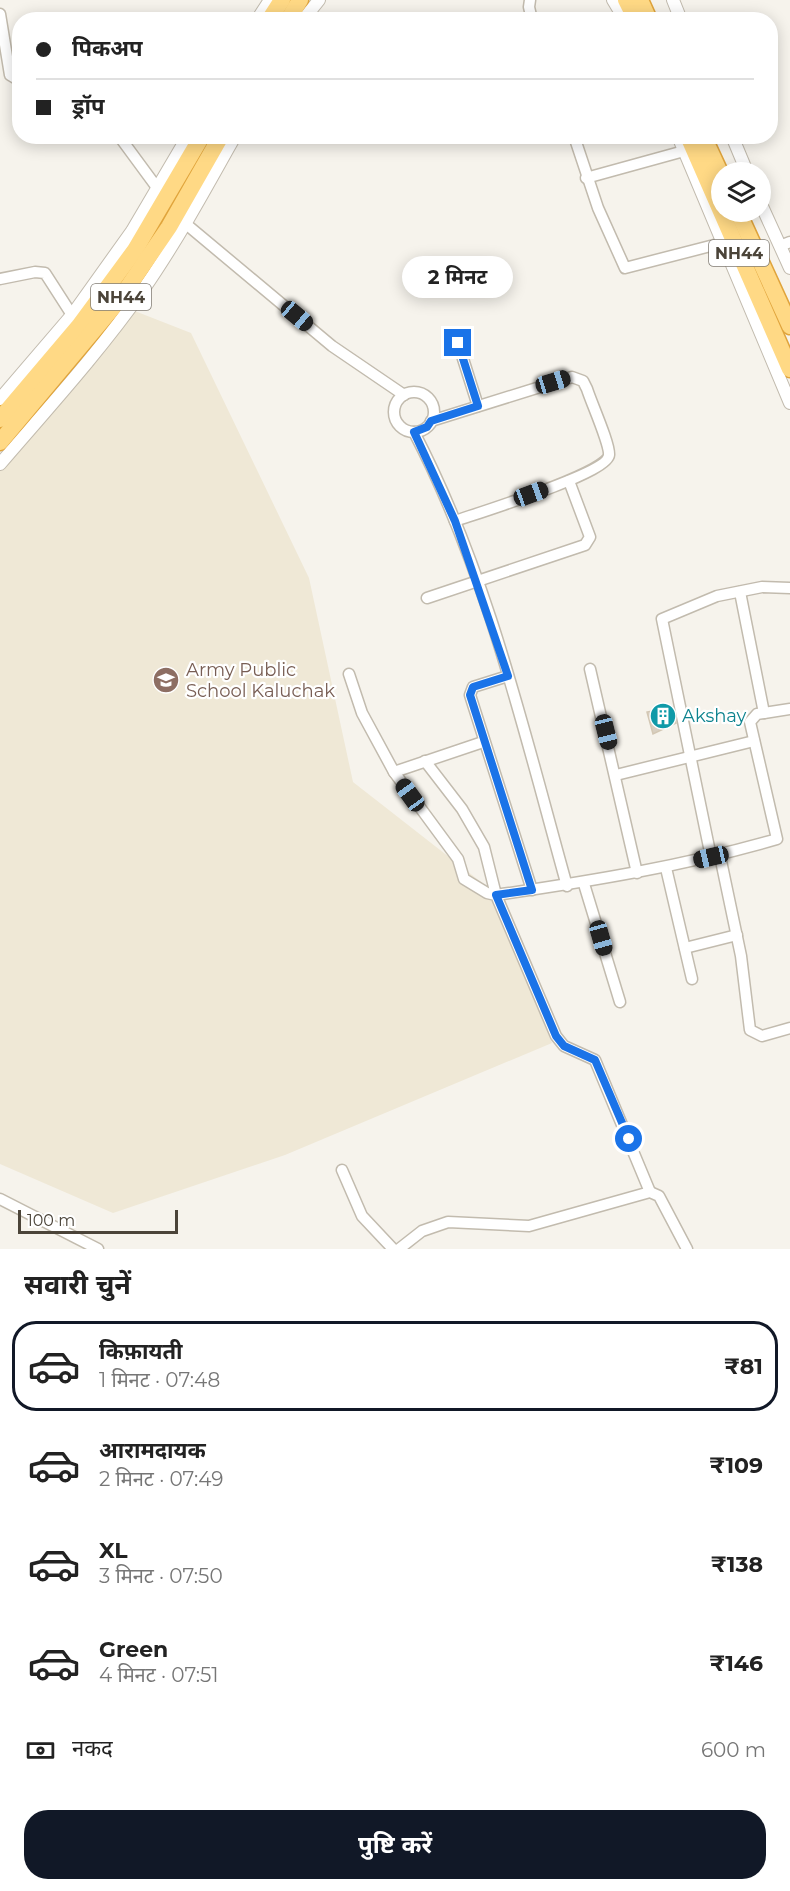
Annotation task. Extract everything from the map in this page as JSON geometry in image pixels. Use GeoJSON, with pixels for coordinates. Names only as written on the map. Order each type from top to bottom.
{"type":"FeatureCollection","features":[{"type":"Feature","properties":{"kind":"highway","name":"NH44"},"geometry":{"type":"LineString","coordinates":[[0,420],[79,326],[135,250],[197,144]]}},
{"type":"Feature","properties":{"kind":"highway","name":"NH44"},"geometry":{"type":"LineString","coordinates":[[0,442],[119,300],[169,227],[216,144]]}},
{"type":"Feature","properties":{"kind":"highway","name":"NH44"},"geometry":{"type":"LineString","coordinates":[[686,144],[790,369]]}},
{"type":"Feature","properties":{"kind":"highway"},"geometry":{"type":"LineString","coordinates":[[707,144],[715,162]]}},
{"type":"Feature","properties":{"kind":"highway","name":"NH44"},"geometry":{"type":"LineString","coordinates":[[743,222],[790,326]]}},
{"type":"Feature","properties":{"kind":"street"},"geometry":{"type":"LineString","coordinates":[[309,12],[319,0]]}},
{"type":"Feature","properties":{"kind":"street"},"geometry":{"type":"LineString","coordinates":[[0,14],[12,76]]}},
{"type":"Feature","properties":{"kind":"street"},"geometry":{"type":"LineString","coordinates":[[125,144],[158,189]]}},
{"type":"Feature","properties":{"kind":"street"},"geometry":{"type":"LineString","coordinates":[[0,399],[72,315],[132,231],[183,144]]}},
{"type":"Feature","properties":{"kind":"street"},"geometry":{"type":"LineString","coordinates":[[0,464],[142,291],[186,224],[231,144]]}},
{"type":"Feature","properties":{"kind":"street"},"geometry":{"type":"LineString","coordinates":[[576,144],[586,178],[625,268],[722,243]]}},
{"type":"Feature","properties":{"kind":"street"},"geometry":{"type":"LineString","coordinates":[[586,178],[686,144],[722,243],[790,403]]}},
{"type":"Feature","properties":{"kind":"street"},"geometry":{"type":"LineString","coordinates":[[735,144],[743,162]]}},
{"type":"Feature","properties":{"kind":"street"},"geometry":{"type":"LineString","coordinates":[[771,220],[785,244],[790,268]]}},
{"type":"Feature","properties":{"kind":"street"},"geometry":{"type":"LineString","coordinates":[[186,224],[332,346],[404,395]]}},
{"type":"Feature","properties":{"kind":"street"},"geometry":{"type":"LineString","coordinates":[[0,279],[35,272],[45,273],[72,315]]}},
{"type":"Feature","properties":{"kind":"street"},"geometry":{"type":"LineString","coordinates":[[458,343],[478,406]]}},
{"type":"Feature","properties":{"kind":"street"},"geometry":{"type":"LineString","coordinates":[[431,421],[572,377],[583,381],[609,456],[602,466],[570,481],[455,521]]}},
{"type":"Feature","properties":{"kind":"street"},"geometry":{"type":"LineString","coordinates":[[416,392],[428,398],[433,409],[431,421],[427,427],[414,432],[402,428],[394,417],[395,404],[404,395],[416,392]]}},
{"type":"Feature","properties":{"kind":"street"},"geometry":{"type":"LineString","coordinates":[[414,432],[455,521],[478,583],[508,676],[567,886]]}},
{"type":"Feature","properties":{"kind":"street"},"geometry":{"type":"LineString","coordinates":[[427,598],[478,583],[589,541],[590,537],[570,481]]}},
{"type":"Feature","properties":{"kind":"street"},"geometry":{"type":"LineString","coordinates":[[790,588],[762,587],[717,596],[662,619],[691,756],[737,935],[750,1030],[762,1036],[790,1028]]}},
{"type":"Feature","properties":{"kind":"street"},"geometry":{"type":"LineString","coordinates":[[740,592],[764,713]]}},
{"type":"Feature","properties":{"kind":"street"},"geometry":{"type":"LineString","coordinates":[[590,669],[637,873]]}},
{"type":"Feature","properties":{"kind":"street"},"geometry":{"type":"LineString","coordinates":[[350,674],[362,713],[394,772],[458,859],[464,879],[487,893],[496,895],[584,884],[666,868],[716,857],[777,839],[750,722],[757,714],[790,709]]}},
{"type":"Feature","properties":{"kind":"street"},"geometry":{"type":"LineString","coordinates":[[508,676],[470,690],[483,742],[532,890]]}},
{"type":"Feature","properties":{"kind":"street"},"geometry":{"type":"LineString","coordinates":[[616,775],[754,741]]}},
{"type":"Feature","properties":{"kind":"street"},"geometry":{"type":"LineString","coordinates":[[394,772],[483,742]]}},
{"type":"Feature","properties":{"kind":"street"},"geometry":{"type":"LineString","coordinates":[[425,761],[462,809],[484,848],[496,895],[556,1036],[564,1046],[595,1060],[650,1192]]}},
{"type":"Feature","properties":{"kind":"street"},"geometry":{"type":"LineString","coordinates":[[666,868],[692,979]]}},
{"type":"Feature","properties":{"kind":"street"},"geometry":{"type":"LineString","coordinates":[[584,884],[620,1002]]}},
{"type":"Feature","properties":{"kind":"street"},"geometry":{"type":"LineString","coordinates":[[685,948],[737,935]]}},
{"type":"Feature","properties":{"kind":"street"},"geometry":{"type":"LineString","coordinates":[[342,1170],[362,1216],[393,1249]]}},
{"type":"Feature","properties":{"kind":"street"},"geometry":{"type":"LineString","coordinates":[[399,1249],[422,1231],[447,1222],[530,1226],[650,1192],[659,1196],[687,1249]]}},
{"type":"Feature","properties":{"kind":"street"},"geometry":{"type":"LineString","coordinates":[[0,1199],[98,1249]]}},
{"type":"Feature","properties":{"kind":"shaded area","name":"Army Public School Kaluchak"},"geometry":{"type":"Polygon","coordinates":[[[122,306],[191,333],[309,578],[353,782],[490,889],[552,1043],[285,1155],[113,1213],[0,1164],[0,455],[122,306]]]}},
{"type":"Feature","properties":{"kind":"building","name":"Akshay"},"geometry":{"type":"Polygon","coordinates":[[[672,707],[676,723],[653,734],[647,712],[672,707]]]}},
{"type":"Feature","properties":{"kind":"place","name":"Army Public School Kaluchak"},"geometry":{"type":"Point","coordinates":[166,680]}},
{"type":"Feature","properties":{"kind":"place","name":"Akshay"},"geometry":{"type":"Point","coordinates":[663,716]}},
{"type":"Feature","properties":{"kind":"route"},"geometry":{"type":"LineString","coordinates":[[458,343],[478,406],[431,421],[427,427],[414,432],[455,521],[486,605],[508,676],[470,690],[483,742],[532,890],[496,895],[559,1041],[564,1046],[595,1060],[629,1139]]}}]}
